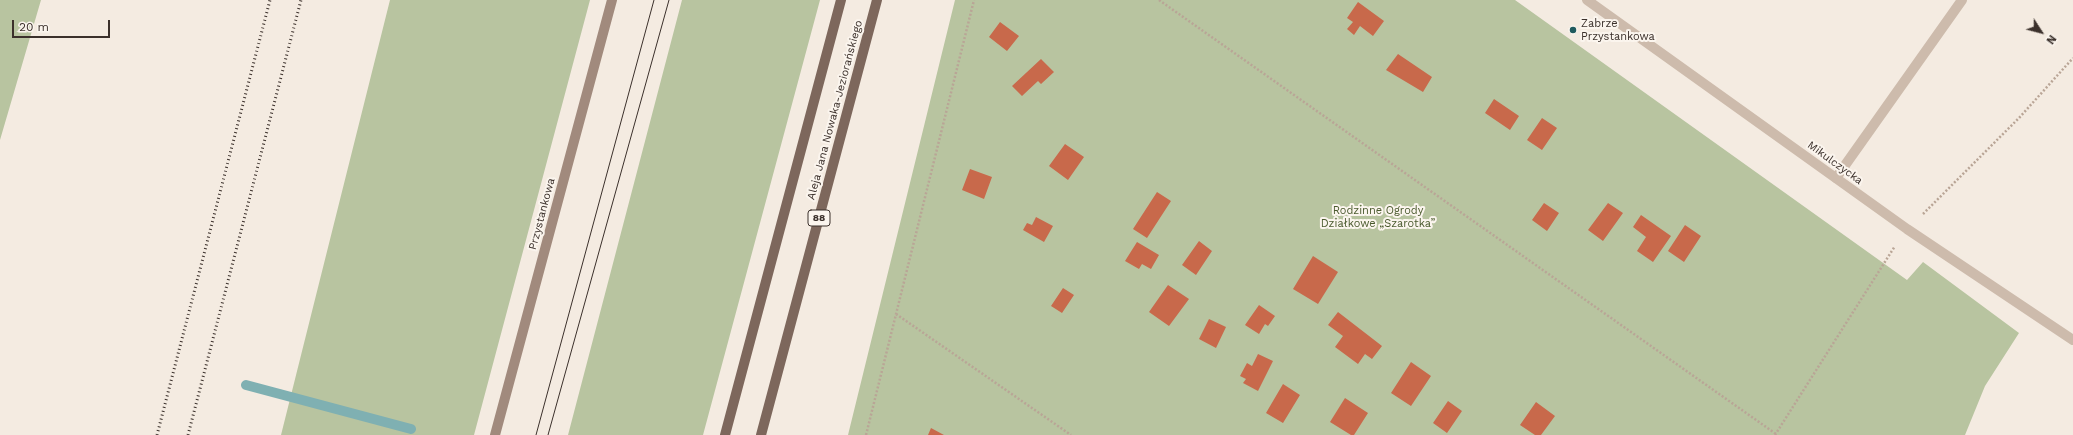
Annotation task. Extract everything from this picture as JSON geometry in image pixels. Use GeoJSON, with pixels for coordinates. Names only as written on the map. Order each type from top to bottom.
{"type":"FeatureCollection","features":[{"type":"Feature","properties":{"kind":"main road","name":"Przystankowa"},"geometry":{"type":"LineString","coordinates":[[494,435],[612,0]]}},
{"type":"Feature","properties":{"kind":"main road","name":"Aleja Jana Nowaka-Jeziorańskiego"},"geometry":{"type":"LineString","coordinates":[[725,435],[841,0]]}},
{"type":"Feature","properties":{"kind":"main road","name":"Aleja Jana Nowaka-Jeziorańskiego"},"geometry":{"type":"LineString","coordinates":[[761,435],[877,0]]}},
{"type":"Feature","properties":{"kind":"street","name":"Mikulczycka"},"geometry":{"type":"LineString","coordinates":[[1587,0],[1907,229],[2073,340]]}},
{"type":"Feature","properties":{"kind":"street"},"geometry":{"type":"LineString","coordinates":[[1836,178],[1962,0]]}},
{"type":"Feature","properties":{"kind":"path"},"geometry":{"type":"LineString","coordinates":[[866,435],[974,0]]}},
{"type":"Feature","properties":{"kind":"path"},"geometry":{"type":"LineString","coordinates":[[1159,0],[1775,434],[1883,263],[1907,229],[2019,118],[2073,58]]}},
{"type":"Feature","properties":{"kind":"path"},"geometry":{"type":"LineString","coordinates":[[896,314],[1071,435]]}},
{"type":"Feature","properties":{"kind":"green space"},"geometry":{"type":"Polygon","coordinates":[[[0,0],[41,0],[0,140],[0,0]]]}},
{"type":"Feature","properties":{"kind":"green space"},"geometry":{"type":"Polygon","coordinates":[[[390,0],[590,0],[474,435],[281,435],[390,0]]]}},
{"type":"Feature","properties":{"kind":"green space"},"geometry":{"type":"Polygon","coordinates":[[[682,0],[820,0],[703,435],[568,435],[682,0]]]}},
{"type":"Feature","properties":{"kind":"green space","name":"Rodzinne Ogrody Działkowe „Szarotka”"},"geometry":{"type":"Polygon","coordinates":[[[955,0],[1515,0],[1907,280],[1923,262],[2019,333],[1985,386],[1965,435],[848,435],[955,0]]]}},
{"type":"Feature","properties":{"kind":"building"},"geometry":{"type":"Polygon","coordinates":[[[1358,2],[1384,21],[1373,36],[1360,26],[1354,35],[1347,29],[1353,22],[1347,18],[1358,2]]]}},
{"type":"Feature","properties":{"kind":"building"},"geometry":{"type":"Polygon","coordinates":[[[1000,22],[1019,36],[1007,51],[989,37],[1000,22]]]}},
{"type":"Feature","properties":{"kind":"building"},"geometry":{"type":"Polygon","coordinates":[[[1398,54],[1432,77],[1423,92],[1386,70],[1398,54]]]}},
{"type":"Feature","properties":{"kind":"building"},"geometry":{"type":"Polygon","coordinates":[[[1041,59],[1054,72],[1041,84],[1038,81],[1022,96],[1012,86],[1041,59]]]}},
{"type":"Feature","properties":{"kind":"building"},"geometry":{"type":"Polygon","coordinates":[[[1494,99],[1519,116],[1510,130],[1485,113],[1494,99]]]}},
{"type":"Feature","properties":{"kind":"building"},"geometry":{"type":"Polygon","coordinates":[[[1542,118],[1557,128],[1542,150],[1527,140],[1542,118]]]}},
{"type":"Feature","properties":{"kind":"building"},"geometry":{"type":"Polygon","coordinates":[[[1065,144],[1084,157],[1068,180],[1049,166],[1065,144]]]}},
{"type":"Feature","properties":{"kind":"building"},"geometry":{"type":"Polygon","coordinates":[[[970,169],[992,177],[984,199],[962,190],[970,169]]]}},
{"type":"Feature","properties":{"kind":"building"},"geometry":{"type":"Polygon","coordinates":[[[1157,192],[1171,201],[1147,238],[1133,229],[1157,192]]]}},
{"type":"Feature","properties":{"kind":"building"},"geometry":{"type":"Polygon","coordinates":[[[1544,203],[1559,213],[1547,231],[1532,220],[1544,203]]]}},
{"type":"Feature","properties":{"kind":"building"},"geometry":{"type":"Polygon","coordinates":[[[1608,203],[1623,213],[1603,241],[1588,230],[1608,203]]]}},
{"type":"Feature","properties":{"kind":"building"},"geometry":{"type":"Polygon","coordinates":[[[1641,215],[1671,236],[1653,262],[1637,251],[1646,237],[1633,227],[1641,215]]]}},
{"type":"Feature","properties":{"kind":"building"},"geometry":{"type":"Polygon","coordinates":[[[1036,217],[1053,226],[1044,242],[1023,230],[1027,223],[1032,225],[1036,217]]]}},
{"type":"Feature","properties":{"kind":"building"},"geometry":{"type":"Polygon","coordinates":[[[1685,225],[1701,236],[1684,262],[1668,251],[1685,225]]]}},
{"type":"Feature","properties":{"kind":"building"},"geometry":{"type":"Polygon","coordinates":[[[1199,241],[1212,251],[1196,275],[1182,265],[1199,241]]]}},
{"type":"Feature","properties":{"kind":"building"},"geometry":{"type":"Polygon","coordinates":[[[1137,242],[1159,255],[1151,269],[1142,264],[1139,269],[1125,261],[1137,242]]]}},
{"type":"Feature","properties":{"kind":"building"},"geometry":{"type":"Polygon","coordinates":[[[1313,256],[1338,272],[1318,304],[1293,289],[1313,256]]]}},
{"type":"Feature","properties":{"kind":"building"},"geometry":{"type":"Polygon","coordinates":[[[1168,285],[1189,299],[1169,326],[1149,312],[1168,285]]]}},
{"type":"Feature","properties":{"kind":"building"},"geometry":{"type":"Polygon","coordinates":[[[1063,288],[1074,295],[1062,313],[1051,306],[1063,288]]]}},
{"type":"Feature","properties":{"kind":"building"},"geometry":{"type":"Polygon","coordinates":[[[1259,305],[1275,316],[1268,326],[1265,324],[1259,334],[1245,325],[1259,305]]]}},
{"type":"Feature","properties":{"kind":"building"},"geometry":{"type":"Polygon","coordinates":[[[1338,312],[1382,346],[1372,359],[1365,354],[1358,364],[1335,347],[1343,336],[1328,325],[1338,312]]]}},
{"type":"Feature","properties":{"kind":"building"},"geometry":{"type":"Polygon","coordinates":[[[1209,319],[1226,327],[1216,348],[1199,339],[1209,319]]]}},
{"type":"Feature","properties":{"kind":"building"},"geometry":{"type":"Polygon","coordinates":[[[1258,354],[1273,361],[1258,391],[1243,383],[1246,379],[1240,376],[1247,363],[1252,366],[1258,354]]]}},
{"type":"Feature","properties":{"kind":"building"},"geometry":{"type":"Polygon","coordinates":[[[1411,362],[1431,376],[1411,406],[1391,393],[1411,362]]]}},
{"type":"Feature","properties":{"kind":"building"},"geometry":{"type":"Polygon","coordinates":[[[1283,384],[1300,395],[1283,423],[1266,413],[1283,384]]]}},
{"type":"Feature","properties":{"kind":"building"},"geometry":{"type":"Polygon","coordinates":[[[1345,398],[1368,413],[1354,435],[1351,435],[1330,422],[1345,398]]]}},
{"type":"Feature","properties":{"kind":"building"},"geometry":{"type":"Polygon","coordinates":[[[1448,401],[1462,411],[1447,433],[1433,423],[1448,401]]]}},
{"type":"Feature","properties":{"kind":"building"},"geometry":{"type":"Polygon","coordinates":[[[1536,402],[1555,416],[1541,435],[1535,435],[1520,425],[1536,402]]]}},
{"type":"Feature","properties":{"kind":"building"},"geometry":{"type":"Polygon","coordinates":[[[931,428],[944,435],[928,435],[931,428]]]}},
{"type":"Feature","properties":{"kind":"waterway"},"geometry":{"type":"LineString","coordinates":[[246,385],[411,429]]}},
{"type":"Feature","properties":{"kind":"tram line"},"geometry":{"type":"LineString","coordinates":[[536,435],[654,0]]}},
{"type":"Feature","properties":{"kind":"tram line"},"geometry":{"type":"LineString","coordinates":[[548,435],[669,0]]}},
{"type":"Feature","properties":{"kind":"railway"},"geometry":{"type":"LineString","coordinates":[[157,435],[270,0]]}},
{"type":"Feature","properties":{"kind":"railway"},"geometry":{"type":"LineString","coordinates":[[188,435],[301,0]]}},
{"type":"Feature","properties":{"kind":"place","name":"Zabrze Przystankowa"},"geometry":{"type":"Point","coordinates":[1573,30]}}]}
